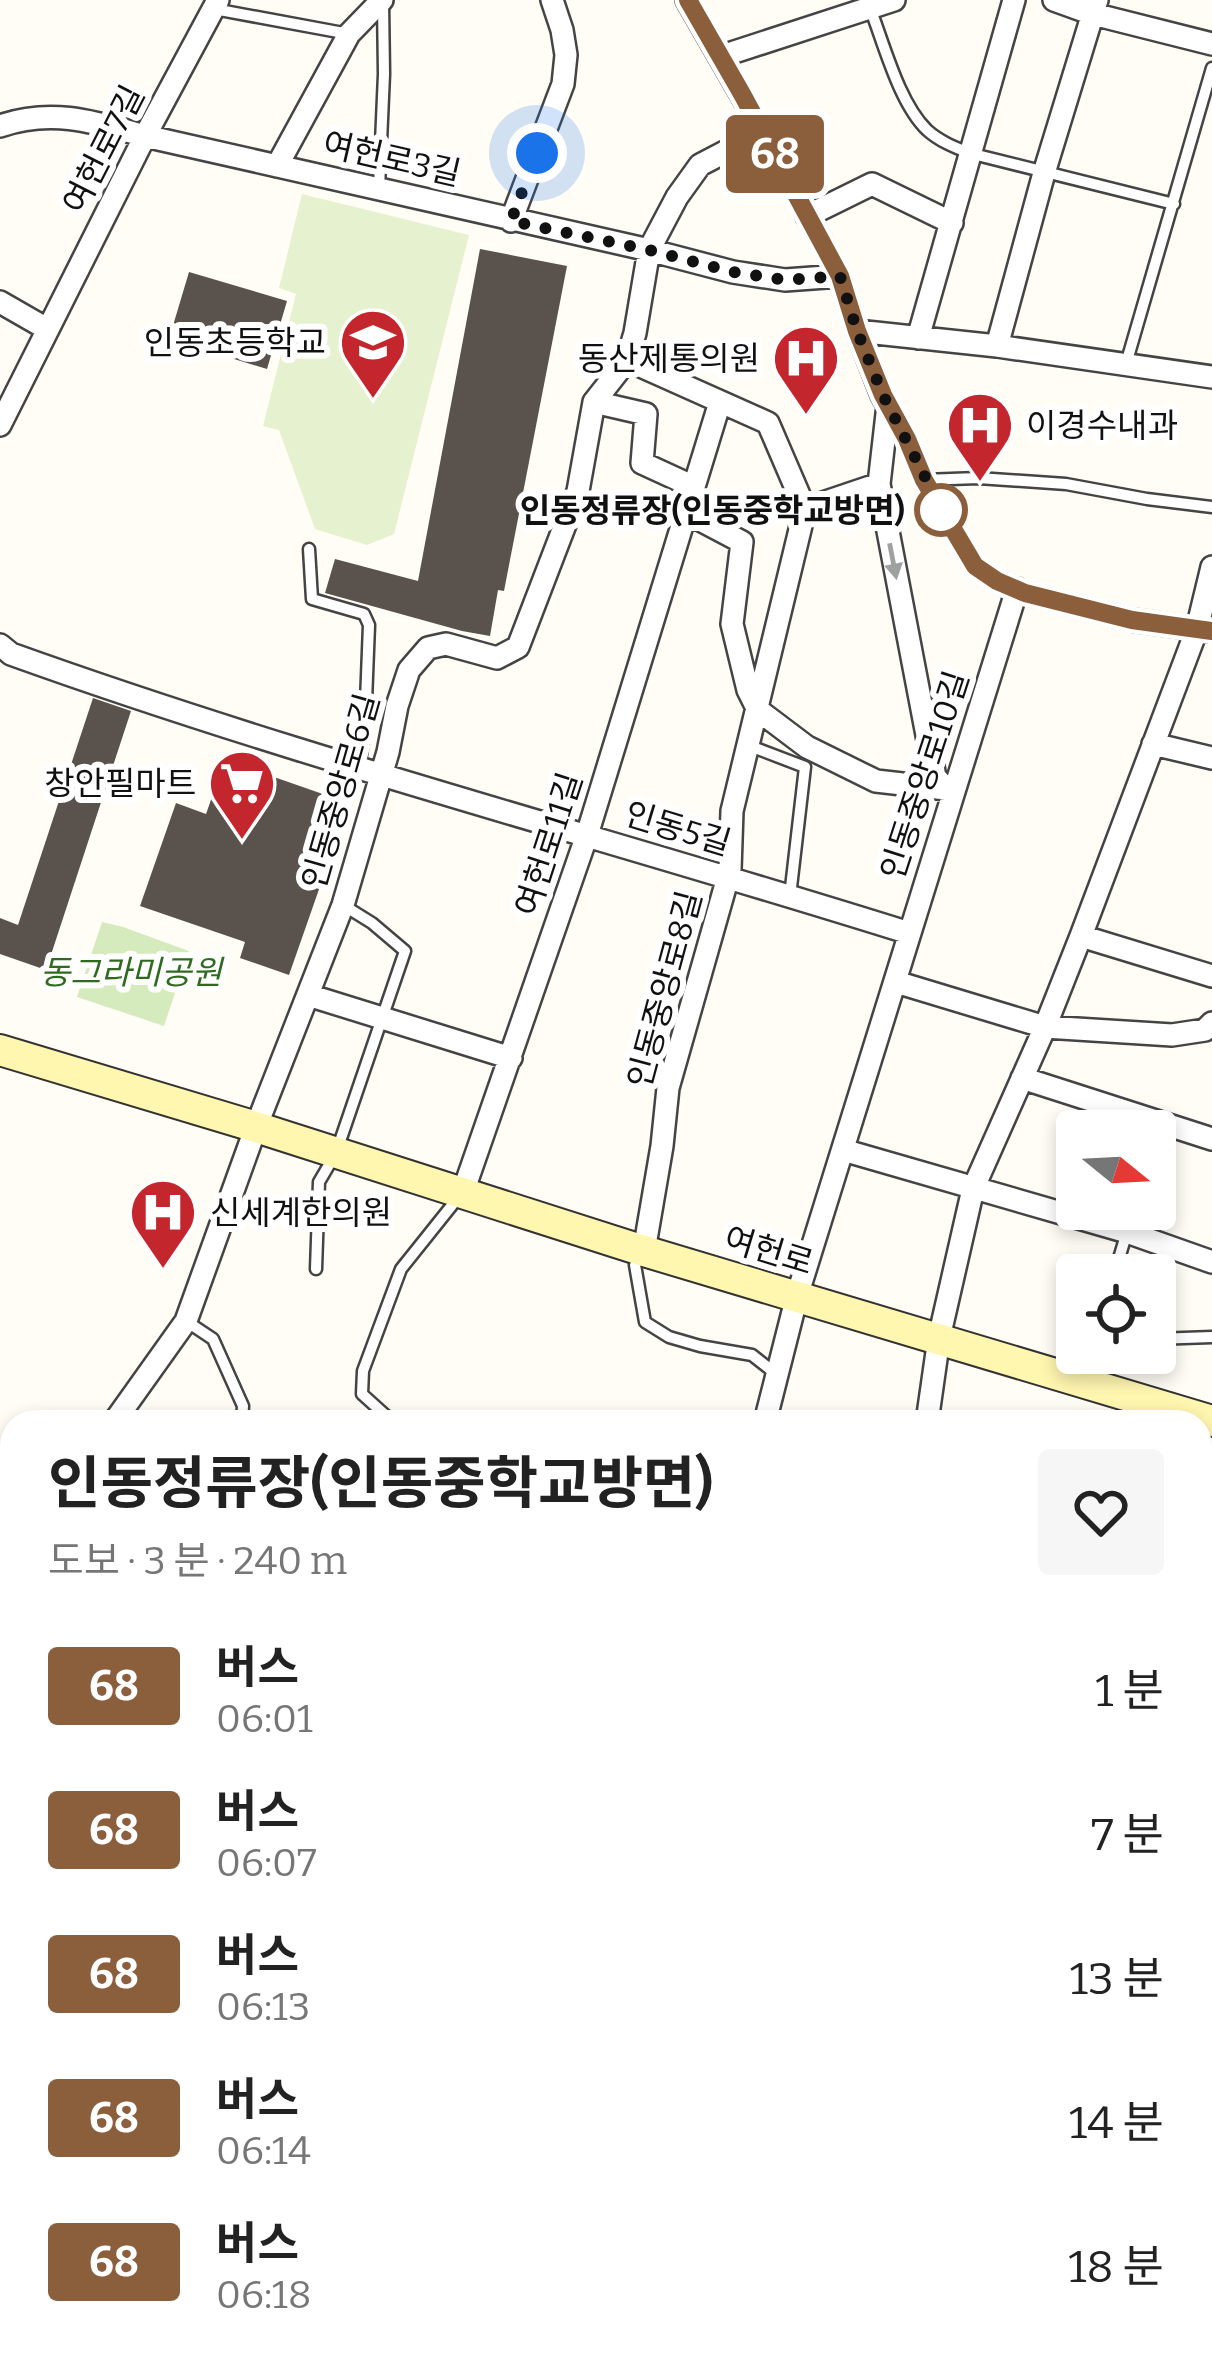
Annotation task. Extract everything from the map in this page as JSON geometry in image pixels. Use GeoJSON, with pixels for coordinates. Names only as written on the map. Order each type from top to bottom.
{"type":"FeatureCollection","features":[{"type":"Feature","properties":{"kind":"street"},"geometry":{"type":"LineString","coordinates":[[277,166],[350,34],[382,0]]}},
{"type":"Feature","properties":{"kind":"street"},"geometry":{"type":"LineString","coordinates":[[511,221],[562,84],[566,55],[552,0]]}},
{"type":"Feature","properties":{"kind":"street"},"geometry":{"type":"LineString","coordinates":[[688,0],[840,276],[888,404],[924,480],[975,566],[1017,589],[1132,620],[1205,630]]}},
{"type":"Feature","properties":{"kind":"street"},"geometry":{"type":"LineString","coordinates":[[722,56],[894,0]]}},
{"type":"Feature","properties":{"kind":"street"},"geometry":{"type":"LineString","coordinates":[[918,338],[1014,0]]}},
{"type":"Feature","properties":{"kind":"street"},"geometry":{"type":"LineString","coordinates":[[1054,0],[1095,7],[1212,44]]}},
{"type":"Feature","properties":{"kind":"street","name":"여헌로7길"},"geometry":{"type":"LineString","coordinates":[[0,425],[216,4]]}},
{"type":"Feature","properties":{"kind":"street"},"geometry":{"type":"LineString","coordinates":[[997,346],[1095,7]]}},
{"type":"Feature","properties":{"kind":"street","name":"여헌로3길"},"geometry":{"type":"LineString","coordinates":[[0,126],[63,116],[733,272],[785,280],[840,276]]}},
{"type":"Feature","properties":{"kind":"street","name":"인동중앙로6길"},"geometry":{"type":"LineString","coordinates":[[123,1410],[186,1321],[343,905],[370,772],[409,670],[428,648],[446,644],[497,658],[518,647],[578,491],[594,402],[627,360],[649,250],[700,164],[763,132]]}},
{"type":"Feature","properties":{"kind":"street"},"geometry":{"type":"LineString","coordinates":[[807,216],[872,184],[952,223]]}},
{"type":"Feature","properties":{"kind":"street"},"geometry":{"type":"LineString","coordinates":[[0,302],[47,329]]}},
{"type":"Feature","properties":{"kind":"street"},"geometry":{"type":"LineString","coordinates":[[857,331],[1212,377]]}},
{"type":"Feature","properties":{"kind":"street"},"geometry":{"type":"LineString","coordinates":[[627,360],[768,423],[805,509],[879,484]]}},
{"type":"Feature","properties":{"kind":"street"},"geometry":{"type":"LineString","coordinates":[[594,402],[646,415],[642,463],[692,486]]}},
{"type":"Feature","properties":{"kind":"street","name":"여헌로11길"},"geometry":{"type":"LineString","coordinates":[[464,1192],[587,835],[720,402]]}},
{"type":"Feature","properties":{"kind":"street"},"geometry":{"type":"LineString","coordinates":[[888,404],[879,484],[934,778],[949,792]]}},
{"type":"Feature","properties":{"kind":"street","name":"인동중앙로8길"},"geometry":{"type":"LineString","coordinates":[[644,1251],[668,1088],[728,877],[732,811],[805,509]]}},
{"type":"Feature","properties":{"kind":"street"},"geometry":{"type":"LineString","coordinates":[[687,513],[742,542],[732,624],[748,690],[758,710],[807,747],[876,781],[949,792]]}},
{"type":"Feature","properties":{"kind":"street"},"geometry":{"type":"LineString","coordinates":[[929,1410],[974,1190],[1045,1027],[1154,744],[1205,630],[1212,567]]}},
{"type":"Feature","properties":{"kind":"street","name":"인동중앙로10길"},"geometry":{"type":"LineString","coordinates":[[768,1410],[797,1297],[896,982],[949,792],[1017,589]]}},
{"type":"Feature","properties":{"kind":"street","name":"인동5길"},"geometry":{"type":"LineString","coordinates":[[0,645],[99,685],[370,772],[909,933]]}},
{"type":"Feature","properties":{"kind":"street"},"geometry":{"type":"LineString","coordinates":[[1154,744],[1212,758]]}},
{"type":"Feature","properties":{"kind":"street"},"geometry":{"type":"LineString","coordinates":[[1081,936],[1212,976]]}},
{"type":"Feature","properties":{"kind":"street"},"geometry":{"type":"LineString","coordinates":[[896,982],[1045,1027],[1172,1035],[1210,1030]]}},
{"type":"Feature","properties":{"kind":"street"},"geometry":{"type":"LineString","coordinates":[[308,994],[511,1058]]}},
{"type":"Feature","properties":{"kind":"street","name":"여헌로"},"geometry":{"type":"LineString","coordinates":[[0,1050],[644,1251],[1176,1410]]}},
{"type":"Feature","properties":{"kind":"street"},"geometry":{"type":"LineString","coordinates":[[1022,1078],[1212,1139]]}},
{"type":"Feature","properties":{"kind":"street"},"geometry":{"type":"LineString","coordinates":[[842,1150],[1126,1232],[1212,1262]]}},
{"type":"Feature","properties":{"kind":"lane"},"geometry":{"type":"LineString","coordinates":[[379,188],[382,0]]}},
{"type":"Feature","properties":{"kind":"lane"},"geometry":{"type":"LineString","coordinates":[[216,4],[350,34]]}},
{"type":"Feature","properties":{"kind":"lane"},"geometry":{"type":"LineString","coordinates":[[870,8],[908,104],[930,134],[969,153],[1174,204]]}},
{"type":"Feature","properties":{"kind":"lane"},"geometry":{"type":"LineString","coordinates":[[1126,364],[1212,68]]}},
{"type":"Feature","properties":{"kind":"lane"},"geometry":{"type":"LineString","coordinates":[[924,480],[1066,484],[1212,507]]}},
{"type":"Feature","properties":{"kind":"lane"},"geometry":{"type":"LineString","coordinates":[[309,549],[312,599],[364,614],[369,625],[364,727],[370,772]]}},
{"type":"Feature","properties":{"kind":"lane"},"geometry":{"type":"LineString","coordinates":[[750,746],[805,767],[790,896]]}},
{"type":"Feature","properties":{"kind":"lane"},"geometry":{"type":"LineString","coordinates":[[316,1269],[319,1182],[336,1153],[405,951],[343,905]]}},
{"type":"Feature","properties":{"kind":"lane"},"geometry":{"type":"LineString","coordinates":[[380,1410],[362,1394],[363,1371],[401,1269],[464,1192]]}},
{"type":"Feature","properties":{"kind":"lane"},"geometry":{"type":"LineString","coordinates":[[1120,1254],[1126,1232]]}},
{"type":"Feature","properties":{"kind":"lane"},"geometry":{"type":"LineString","coordinates":[[644,1251],[635,1265],[645,1322],[669,1337],[752,1355],[778,1375]]}},
{"type":"Feature","properties":{"kind":"lane"},"geometry":{"type":"LineString","coordinates":[[186,1321],[213,1340],[243,1410]]}},
{"type":"Feature","properties":{"kind":"lane"},"geometry":{"type":"LineString","coordinates":[[1176,1338],[1212,1337]]}},
{"type":"Feature","properties":{"kind":"green space"},"geometry":{"type":"Polygon","coordinates":[[[302,194],[469,235],[394,534],[367,545],[315,529],[279,430],[263,426],[296,294],[279,288],[302,194]]]}},
{"type":"Feature","properties":{"kind":"green space","name":"동그라미공원"},"geometry":{"type":"Polygon","coordinates":[[[102,922],[189,951],[164,1026],[77,997],[102,922]]]}},
{"type":"Feature","properties":{"kind":"building"},"geometry":{"type":"Polygon","coordinates":[[[480,249],[567,266],[504,591],[498,590],[490,636],[325,593],[335,559],[418,581],[480,249]]]}},
{"type":"Feature","properties":{"kind":"building"},"geometry":{"type":"Polygon","coordinates":[[[189,272],[287,301],[267,369],[169,339],[189,272]]]}},
{"type":"Feature","properties":{"kind":"building"},"geometry":{"type":"Polygon","coordinates":[[[93,698],[131,711],[46,970],[0,954],[0,918],[18,925],[93,698]]]}},
{"type":"Feature","properties":{"kind":"building","name":"창안필마트"},"geometry":{"type":"Polygon","coordinates":[[[225,760],[337,799],[312,871],[324,875],[289,975],[240,958],[245,942],[140,906],[176,803],[206,814],[225,760]]]}},
{"type":"Feature","properties":{"kind":"bus line","name":"68"},"geometry":{"type":"LineString","coordinates":[[688,0],[840,276],[883,395],[924,480],[975,566],[1025,593],[1132,620],[1212,631]]}},
{"type":"Feature","properties":{"kind":"place","name":"인동초등학교"},"geometry":{"type":"Point","coordinates":[373,401]}},
{"type":"Feature","properties":{"kind":"place","name":"동산제통의원"},"geometry":{"type":"Point","coordinates":[806,417]}},
{"type":"Feature","properties":{"kind":"place","name":"이경수내과"},"geometry":{"type":"Point","coordinates":[980,484]}},
{"type":"Feature","properties":{"kind":"place","name":"인동정류장(인동중학교방면)"},"geometry":{"type":"Point","coordinates":[941,510]}},
{"type":"Feature","properties":{"kind":"place","name":"창안필마트"},"geometry":{"type":"Point","coordinates":[242,842]}},
{"type":"Feature","properties":{"kind":"place","name":"신세계한의원"},"geometry":{"type":"Point","coordinates":[163,1271]}},
{"type":"Feature","properties":{"kind":"route"},"geometry":{"type":"LineString","coordinates":[[537,153],[511,221],[733,272],[785,280],[840,276],[883,395],[941,510]]}}]}
